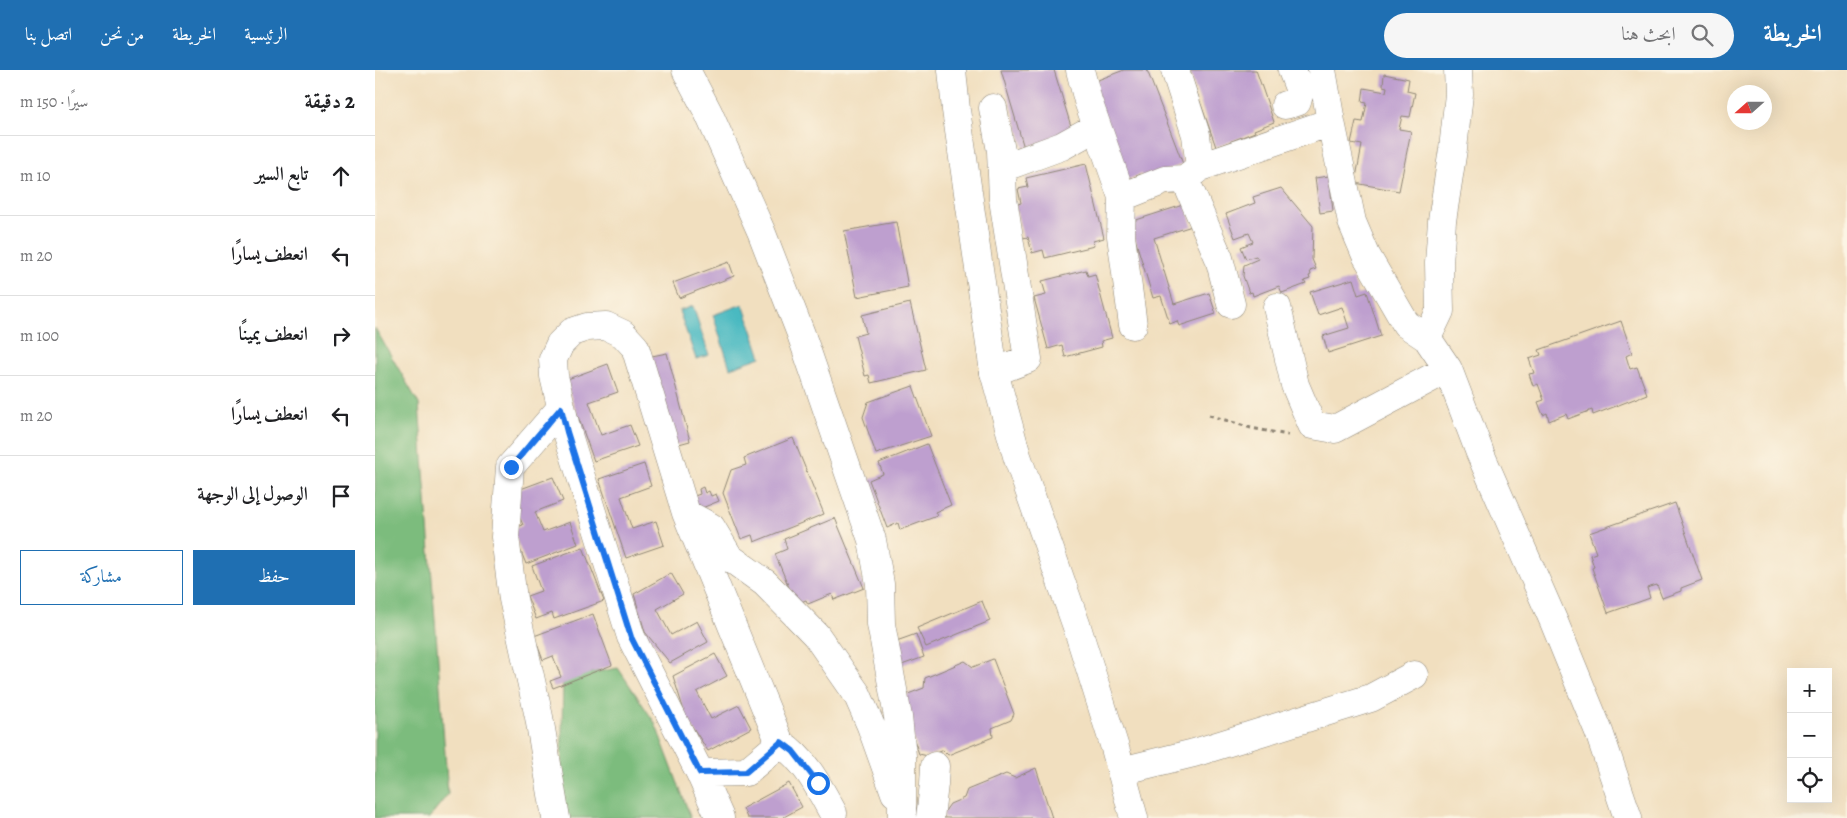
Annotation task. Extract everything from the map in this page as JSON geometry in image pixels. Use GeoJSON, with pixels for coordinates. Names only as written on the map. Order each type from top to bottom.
{"type":"FeatureCollection","features":[{"type":"Feature","properties":{"kind":"street"},"geometry":{"type":"LineString","coordinates":[[686,70],[708,112],[761,232],[801,334],[873,540],[880,584],[881,624],[898,717],[902,756],[901,813]]}},
{"type":"Feature","properties":{"kind":"street"},"geometry":{"type":"LineString","coordinates":[[952,70],[956,110],[994,372],[1017,456],[1077,627],[1134,818]]}},
{"type":"Feature","properties":{"kind":"street"},"geometry":{"type":"LineString","coordinates":[[1080,70],[1087,102],[1122,197],[1121,236],[1133,325]]}},
{"type":"Feature","properties":{"kind":"street"},"geometry":{"type":"LineString","coordinates":[[1175,70],[1195,136],[1193,173],[1231,304]]}},
{"type":"Feature","properties":{"kind":"street"},"geometry":{"type":"LineString","coordinates":[[1285,105],[1297,102],[1300,91],[1292,70]]}},
{"type":"Feature","properties":{"kind":"street"},"geometry":{"type":"LineString","coordinates":[[1322,70],[1352,222],[1366,256],[1406,324],[1427,338],[1448,369],[1480,453],[1554,622],[1599,732],[1628,818]]}},
{"type":"Feature","properties":{"kind":"street"},"geometry":{"type":"LineString","coordinates":[[1427,338],[1440,311],[1440,255],[1459,94],[1458,70]]}},
{"type":"Feature","properties":{"kind":"street"},"geometry":{"type":"LineString","coordinates":[[993,108],[1001,151],[1003,199],[1028,359],[994,372]]}},
{"type":"Feature","properties":{"kind":"street"},"geometry":{"type":"LineString","coordinates":[[1122,197],[1331,122]]}},
{"type":"Feature","properties":{"kind":"street"},"geometry":{"type":"LineString","coordinates":[[1002,168],[1062,146],[1089,131]]}},
{"type":"Feature","properties":{"kind":"street"},"geometry":{"type":"LineString","coordinates":[[1277,307],[1295,385],[1312,425],[1335,429],[1448,369]]}},
{"type":"Feature","properties":{"kind":"street"},"geometry":{"type":"LineString","coordinates":[[721,818],[631,637],[567,432],[554,376],[553,359],[560,344],[572,332],[587,327],[605,326],[623,334],[635,347],[686,513],[781,742],[793,751],[818,783],[833,813]]}},
{"type":"Feature","properties":{"kind":"street"},"geometry":{"type":"LineString","coordinates":[[556,818],[539,717],[513,599],[505,537],[511,467],[561,408]]}},
{"type":"Feature","properties":{"kind":"street"},"geometry":{"type":"LineString","coordinates":[[686,513],[711,527],[729,556],[765,583],[816,635],[857,694],[871,726],[901,813]]}},
{"type":"Feature","properties":{"kind":"street"},"geometry":{"type":"LineString","coordinates":[[1121,771],[1194,753],[1371,698],[1414,675]]}},
{"type":"Feature","properties":{"kind":"street"},"geometry":{"type":"LineString","coordinates":[[700,773],[746,772],[781,742]]}},
{"type":"Feature","properties":{"kind":"street"},"geometry":{"type":"LineString","coordinates":[[930,818],[935,784],[935,766]]}},
{"type":"Feature","properties":{"kind":"path"},"geometry":{"type":"LineString","coordinates":[[1209,416],[1286,436],[1312,425]]}},
{"type":"Feature","properties":{"kind":"green space"},"geometry":{"type":"Polygon","coordinates":[[[375,328],[419,404],[448,794],[429,818],[375,818],[375,328]]]}},
{"type":"Feature","properties":{"kind":"green space"},"geometry":{"type":"Polygon","coordinates":[[[618,668],[655,723],[691,818],[565,818],[561,784],[563,678],[618,668]]]}},
{"type":"Feature","properties":{"kind":"water"},"geometry":{"type":"Polygon","coordinates":[[[743,304],[761,357],[730,368],[713,315],[743,304]]]}},
{"type":"Feature","properties":{"kind":"water"},"geometry":{"type":"Polygon","coordinates":[[[693,306],[709,355],[696,359],[679,311],[693,306]]]}},
{"type":"Feature","properties":{"kind":"building"},"geometry":{"type":"Polygon","coordinates":[[[1001,70],[1054,70],[1073,133],[1024,148],[1001,70]]]}},
{"type":"Feature","properties":{"kind":"building"},"geometry":{"type":"Polygon","coordinates":[[[1124,70],[1147,70],[1183,164],[1143,180],[1141,174],[1127,180],[1090,83],[1124,70]]]}},
{"type":"Feature","properties":{"kind":"building"},"geometry":{"type":"Polygon","coordinates":[[[1189,70],[1256,70],[1274,122],[1254,130],[1255,132],[1216,147],[1189,70]]]}},
{"type":"Feature","properties":{"kind":"building"},"geometry":{"type":"Polygon","coordinates":[[[1384,74],[1409,79],[1407,91],[1415,93],[1410,117],[1402,116],[1399,129],[1411,131],[1399,191],[1355,183],[1362,145],[1351,143],[1356,121],[1363,122],[1367,103],[1362,102],[1364,88],[1386,92],[1387,87],[1383,86],[1384,74]]]}},
{"type":"Feature","properties":{"kind":"building"},"geometry":{"type":"Polygon","coordinates":[[[1086,164],[1104,238],[1093,241],[1094,246],[1045,258],[1043,250],[1032,253],[1028,237],[1023,238],[1015,205],[1021,203],[1018,189],[1028,187],[1026,178],[1086,164]]]}},
{"type":"Feature","properties":{"kind":"building"},"geometry":{"type":"Polygon","coordinates":[[[1329,176],[1333,211],[1320,213],[1315,178],[1329,176]]]}},
{"type":"Feature","properties":{"kind":"building"},"geometry":{"type":"Polygon","coordinates":[[[1281,188],[1313,226],[1312,259],[1316,269],[1310,271],[1310,279],[1304,281],[1306,284],[1282,293],[1279,286],[1253,296],[1252,292],[1249,293],[1243,276],[1244,265],[1258,259],[1256,256],[1246,259],[1241,247],[1253,242],[1249,233],[1235,238],[1226,214],[1255,203],[1253,197],[1281,188]]]}},
{"type":"Feature","properties":{"kind":"building"},"geometry":{"type":"Polygon","coordinates":[[[1186,204],[1192,226],[1154,238],[1174,304],[1209,293],[1216,314],[1179,326],[1177,321],[1170,324],[1161,296],[1153,298],[1130,222],[1186,204]]]}},
{"type":"Feature","properties":{"kind":"building"},"geometry":{"type":"Polygon","coordinates":[[[896,222],[908,287],[857,297],[844,231],[896,222]]]}},
{"type":"Feature","properties":{"kind":"building"},"geometry":{"type":"Polygon","coordinates":[[[729,262],[734,276],[679,298],[673,283],[729,262]]]}},
{"type":"Feature","properties":{"kind":"building"},"geometry":{"type":"Polygon","coordinates":[[[1086,270],[1088,276],[1095,274],[1112,338],[1101,341],[1102,347],[1065,357],[1062,345],[1048,349],[1034,298],[1046,295],[1042,281],[1086,270]]]}},
{"type":"Feature","properties":{"kind":"building"},"geometry":{"type":"Polygon","coordinates":[[[1353,279],[1358,295],[1367,292],[1381,336],[1328,353],[1323,336],[1349,328],[1342,307],[1318,315],[1310,292],[1353,279]]]}},
{"type":"Feature","properties":{"kind":"building"},"geometry":{"type":"Polygon","coordinates":[[[910,303],[926,370],[871,383],[869,375],[865,376],[855,336],[866,333],[862,315],[910,303]]]}},
{"type":"Feature","properties":{"kind":"building"},"geometry":{"type":"Polygon","coordinates":[[[1621,321],[1632,353],[1626,356],[1630,369],[1637,367],[1647,394],[1593,415],[1592,410],[1568,419],[1566,414],[1549,421],[1547,413],[1543,415],[1538,402],[1544,400],[1538,384],[1533,386],[1529,374],[1534,373],[1529,359],[1541,355],[1539,350],[1621,321]]]}},
{"type":"Feature","properties":{"kind":"building"},"geometry":{"type":"Polygon","coordinates":[[[667,353],[690,441],[675,445],[652,356],[667,353]]]}},
{"type":"Feature","properties":{"kind":"building"},"geometry":{"type":"Polygon","coordinates":[[[608,364],[618,392],[589,402],[601,435],[630,425],[638,446],[594,461],[565,380],[608,364]]]}},
{"type":"Feature","properties":{"kind":"building"},"geometry":{"type":"Polygon","coordinates":[[[913,386],[931,436],[876,454],[863,417],[868,402],[913,386]]]}},
{"type":"Feature","properties":{"kind":"building"},"geometry":{"type":"Polygon","coordinates":[[[793,438],[824,514],[754,542],[752,535],[741,539],[723,493],[731,470],[746,465],[744,458],[793,438]]]}},
{"type":"Feature","properties":{"kind":"building"},"geometry":{"type":"Polygon","coordinates":[[[927,444],[951,505],[935,512],[937,516],[900,530],[898,523],[887,528],[869,480],[883,474],[879,463],[927,444]]]}},
{"type":"Feature","properties":{"kind":"building"},"geometry":{"type":"Polygon","coordinates":[[[644,464],[651,486],[621,497],[632,529],[656,521],[664,545],[626,558],[599,479],[644,464]]]}},
{"type":"Feature","properties":{"kind":"building"},"geometry":{"type":"Polygon","coordinates":[[[553,477],[563,501],[535,512],[543,532],[570,522],[578,544],[526,564],[512,529],[523,525],[510,493],[553,477]]]}},
{"type":"Feature","properties":{"kind":"building"},"geometry":{"type":"Polygon","coordinates":[[[703,487],[705,493],[709,491],[711,496],[716,494],[719,501],[697,510],[692,497],[700,494],[699,489],[703,487]]]}},
{"type":"Feature","properties":{"kind":"building"},"geometry":{"type":"Polygon","coordinates":[[[1675,503],[1702,580],[1662,598],[1657,585],[1647,588],[1650,598],[1608,613],[1592,568],[1594,567],[1590,555],[1596,553],[1589,533],[1675,503]]]}},
{"type":"Feature","properties":{"kind":"building"},"geometry":{"type":"Polygon","coordinates":[[[835,518],[864,588],[834,600],[832,594],[808,604],[806,600],[796,604],[775,554],[787,549],[784,539],[835,518]]]}},
{"type":"Feature","properties":{"kind":"building"},"geometry":{"type":"Polygon","coordinates":[[[583,547],[604,601],[554,619],[552,613],[536,619],[527,596],[541,591],[532,566],[583,547]]]}},
{"type":"Feature","properties":{"kind":"building"},"geometry":{"type":"Polygon","coordinates":[[[671,573],[683,594],[657,609],[671,635],[697,621],[708,642],[670,663],[645,632],[634,594],[671,573]]]}},
{"type":"Feature","properties":{"kind":"building"},"geometry":{"type":"Polygon","coordinates":[[[982,601],[990,621],[926,647],[917,628],[982,601]]]}},
{"type":"Feature","properties":{"kind":"building"},"geometry":{"type":"Polygon","coordinates":[[[593,614],[612,665],[553,688],[550,681],[561,677],[553,656],[543,660],[534,636],[593,614]]]}},
{"type":"Feature","properties":{"kind":"building"},"geometry":{"type":"Polygon","coordinates":[[[916,634],[924,657],[899,666],[891,643],[916,634]]]}},
{"type":"Feature","properties":{"kind":"building"},"geometry":{"type":"Polygon","coordinates":[[[715,654],[727,676],[697,692],[711,719],[739,705],[751,728],[708,751],[686,717],[673,676],[715,654]]]}},
{"type":"Feature","properties":{"kind":"building"},"geometry":{"type":"Polygon","coordinates":[[[993,659],[1014,714],[1011,720],[992,728],[993,737],[948,755],[943,750],[928,756],[919,754],[902,705],[908,694],[924,688],[925,678],[965,661],[973,667],[993,659]]]}},
{"type":"Feature","properties":{"kind":"building"},"geometry":{"type":"Polygon","coordinates":[[[1036,768],[1052,818],[945,818],[943,814],[950,804],[964,798],[967,790],[1006,774],[1015,778],[1036,768]]]}},
{"type":"Feature","properties":{"kind":"building"},"geometry":{"type":"Polygon","coordinates":[[[789,783],[802,807],[782,818],[747,818],[743,808],[789,783]]]}},
{"type":"Feature","properties":{"kind":"route"},"geometry":{"type":"LineString","coordinates":[[511,467],[561,408],[631,637],[700,773],[746,772],[781,742],[793,751],[818,783]]}}]}
